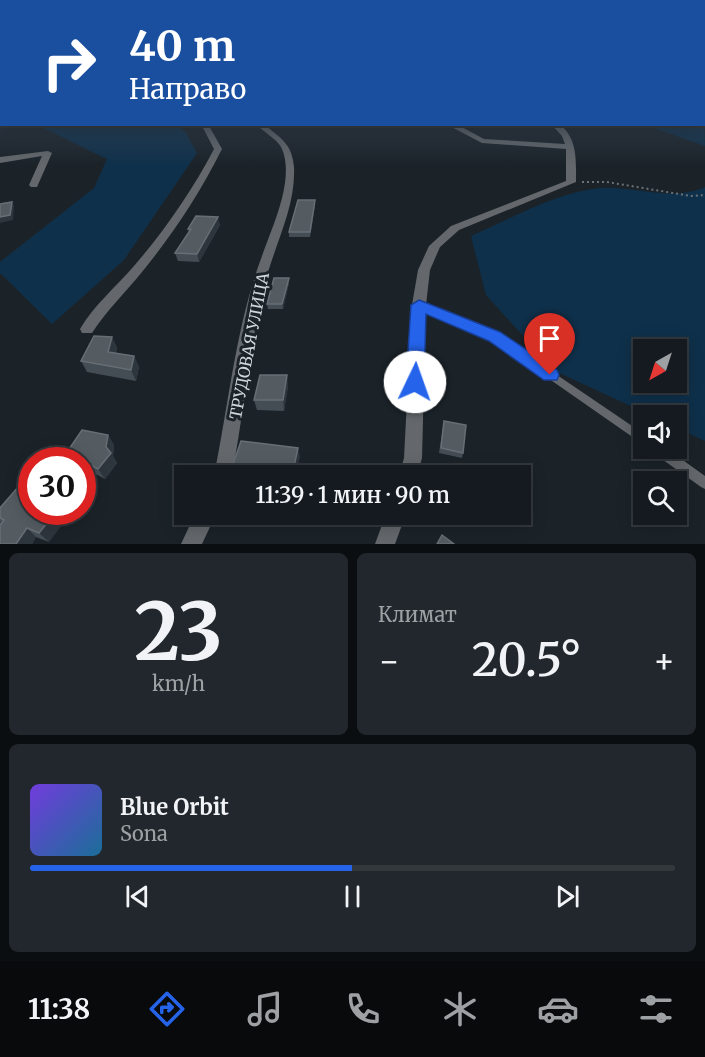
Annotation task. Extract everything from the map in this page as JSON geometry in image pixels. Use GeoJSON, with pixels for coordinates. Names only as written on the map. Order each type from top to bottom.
{"type":"FeatureCollection","features":[{"type":"Feature","properties":{"kind":"street"},"geometry":{"type":"LineString","coordinates":[[87,329],[102,305],[138,270],[200,186],[218,149],[205,126]]}},
{"type":"Feature","properties":{"kind":"street","name":"ТРУДОВАЯ УЛИЦА"},"geometry":{"type":"LineString","coordinates":[[225,465],[258,288],[286,206],[291,176],[286,147],[261,126]]}},
{"type":"Feature","properties":{"kind":"street"},"geometry":{"type":"LineString","coordinates":[[453,126],[482,141],[570,147]]}},
{"type":"Feature","properties":{"kind":"street"},"geometry":{"type":"LineString","coordinates":[[410,465],[419,305],[424,270],[435,246],[455,228],[571,182],[570,147],[563,129],[558,126]]}},
{"type":"Feature","properties":{"kind":"street"},"geometry":{"type":"LineString","coordinates":[[0,160],[48,153],[34,185]]}},
{"type":"Feature","properties":{"kind":"street"},"geometry":{"type":"LineString","coordinates":[[191,544],[200,525]]}},
{"type":"Feature","properties":{"kind":"street"},"geometry":{"type":"LineString","coordinates":[[385,544],[392,525]]}},
{"type":"Feature","properties":{"kind":"lane"},"geometry":{"type":"LineString","coordinates":[[419,305],[495,337],[633,432]]}},
{"type":"Feature","properties":{"kind":"lane"},"geometry":{"type":"LineString","coordinates":[[671,459],[705,483]]}},
{"type":"Feature","properties":{"kind":"path"},"geometry":{"type":"LineString","coordinates":[[571,182],[607,182],[691,196],[705,195]]}},
{"type":"Feature","properties":{"kind":"shaded area"},"geometry":{"type":"Polygon","coordinates":[[[39,126],[178,126],[185,131],[197,153],[124,260],[52,324],[0,273],[0,262],[94,188],[107,159],[39,126]]]}},
{"type":"Feature","properties":{"kind":"shaded area"},"geometry":{"type":"Polygon","coordinates":[[[648,126],[705,126],[705,146],[648,126]]]}},
{"type":"Feature","properties":{"kind":"shaded area"},"geometry":{"type":"Polygon","coordinates":[[[705,187],[705,441],[687,433],[687,405],[633,405],[633,407],[555,371],[486,295],[471,236],[551,200],[584,191],[614,188],[679,193],[705,187]]]}},
{"type":"Feature","properties":{"kind":"building"},"geometry":{"type":"Polygon","coordinates":[[[298,200],[315,200],[310,232],[289,232],[298,200]]]}},
{"type":"Feature","properties":{"kind":"building"},"geometry":{"type":"Polygon","coordinates":[[[12,202],[10,215],[0,217],[0,204],[12,202]]]}},
{"type":"Feature","properties":{"kind":"building"},"geometry":{"type":"Polygon","coordinates":[[[196,216],[218,217],[197,254],[175,253],[191,229],[188,229],[196,216]]]}},
{"type":"Feature","properties":{"kind":"building"},"geometry":{"type":"Polygon","coordinates":[[[274,278],[289,278],[282,304],[267,304],[274,278]]]}},
{"type":"Feature","properties":{"kind":"building"},"geometry":{"type":"Polygon","coordinates":[[[94,336],[112,337],[108,352],[134,356],[131,370],[81,361],[94,336]]]}},
{"type":"Feature","properties":{"kind":"building"},"geometry":{"type":"Polygon","coordinates":[[[260,375],[287,375],[283,400],[254,400],[260,375]]]}},
{"type":"Feature","properties":{"kind":"building"},"geometry":{"type":"Polygon","coordinates":[[[444,421],[466,425],[463,453],[441,448],[444,421]]]}},
{"type":"Feature","properties":{"kind":"building"},"geometry":{"type":"Polygon","coordinates":[[[82,430],[108,435],[106,447],[111,453],[98,469],[96,468],[96,447],[70,447],[82,430]]]}},
{"type":"Feature","properties":{"kind":"building"},"geometry":{"type":"Polygon","coordinates":[[[241,441],[298,448],[294,465],[233,465],[241,441]]]}},
{"type":"Feature","properties":{"kind":"building"},"geometry":{"type":"Polygon","coordinates":[[[18,487],[18,525],[45,525],[39,533],[27,528],[16,544],[0,544],[0,525],[4,520],[0,518],[0,508],[18,487]]]}},
{"type":"Feature","properties":{"kind":"building"},"geometry":{"type":"Polygon","coordinates":[[[442,535],[454,544],[437,544],[442,535]]]}},
{"type":"Feature","properties":{"kind":"route"},"geometry":{"type":"LineString","coordinates":[[415,382],[419,305],[448,315],[495,337],[550,375]]}}]}
